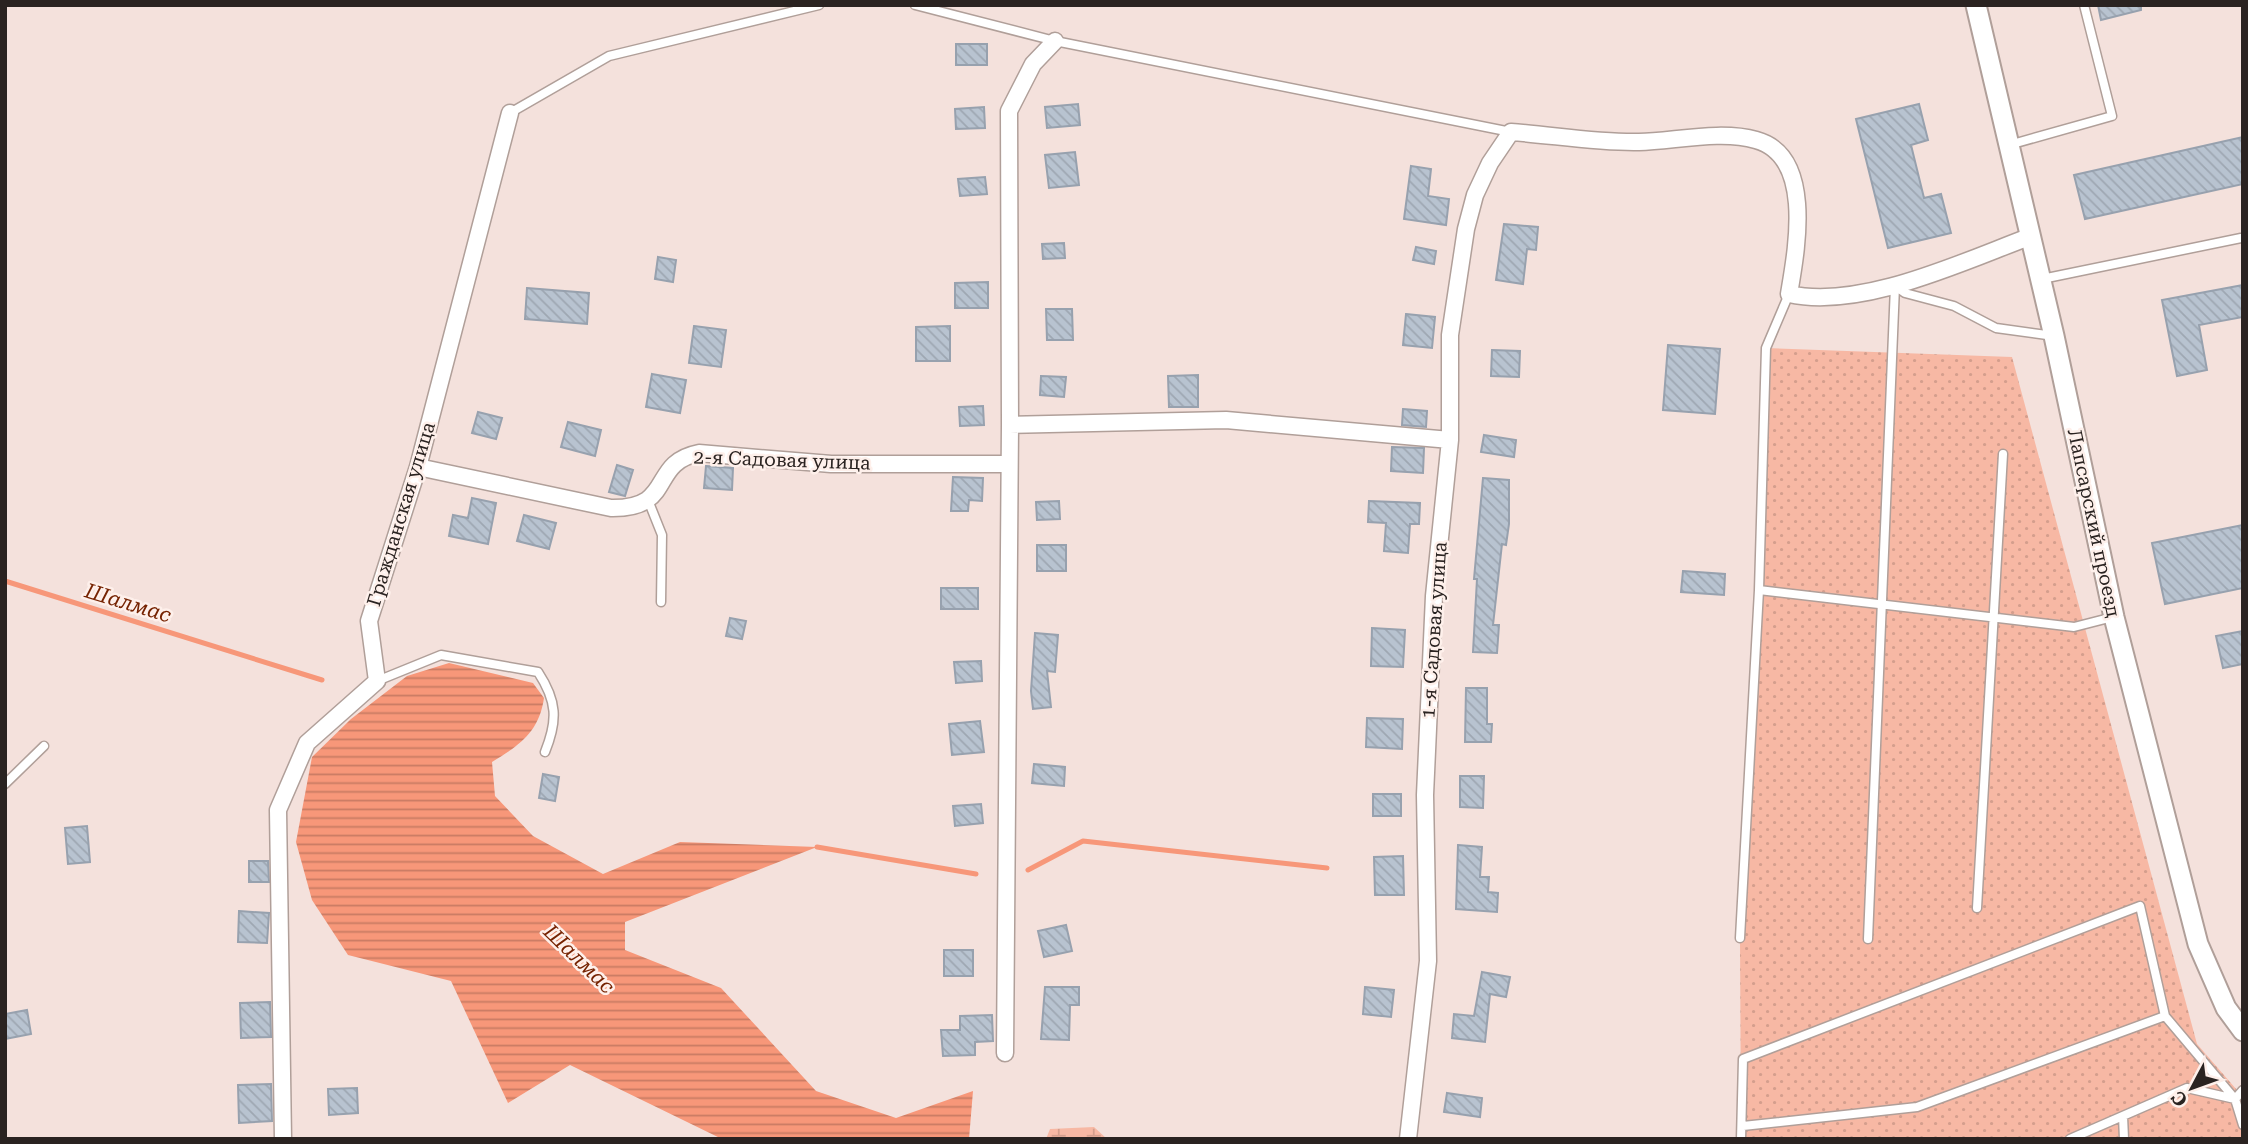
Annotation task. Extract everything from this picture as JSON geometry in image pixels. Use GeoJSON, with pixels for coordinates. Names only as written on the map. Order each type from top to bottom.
{"type":"FeatureCollection","features":[{"type":"Feature","properties":{"kind":"street","name":"Лапсарский проезд"},"geometry":{"type":"LineString","coordinates":[[1976,5],[2053,335],[2114,617],[2198,944],[2226,1008],[2243,1031]]}},
{"type":"Feature","properties":{"kind":"street"},"geometry":{"type":"LineString","coordinates":[[1005,1053],[1010,425],[1009,111],[1033,64],[1055,41]]}},
{"type":"Feature","properties":{"kind":"street","name":"Гражданская улица"},"geometry":{"type":"LineString","coordinates":[[377,681],[369,621],[418,467],[510,113]]}},
{"type":"Feature","properties":{"kind":"street"},"geometry":{"type":"LineString","coordinates":[[1511,132],[1635,142],[1730,138],[1756,140],[1768,145],[1789,170],[1796,188],[1798,221],[1789,294],[1825,297],[1895,286],[2029,237]]}},
{"type":"Feature","properties":{"kind":"street","name":"1-я Садовая улица"},"geometry":{"type":"LineString","coordinates":[[1408,1139],[1427,961],[1425,795],[1434,596],[1450,440],[1450,335],[1466,229],[1485,174],[1511,132]]}},
{"type":"Feature","properties":{"kind":"street"},"geometry":{"type":"LineString","coordinates":[[1010,425],[1226,420],[1450,440]]}},
{"type":"Feature","properties":{"kind":"street","name":"2-я Садовая улица"},"geometry":{"type":"LineString","coordinates":[[648,500],[656,493],[674,463],[684,456],[699,453],[831,464],[1008,464]]}},
{"type":"Feature","properties":{"kind":"street"},"geometry":{"type":"LineString","coordinates":[[418,467],[611,508],[631,508],[648,500]]}},
{"type":"Feature","properties":{"kind":"street"},"geometry":{"type":"LineString","coordinates":[[284,1139],[278,810],[307,743],[377,681]]}},
{"type":"Feature","properties":{"kind":"lane"},"geometry":{"type":"LineString","coordinates":[[510,113],[609,56],[818,5]]}},
{"type":"Feature","properties":{"kind":"lane"},"geometry":{"type":"LineString","coordinates":[[915,5],[1055,41],[1511,132]]}},
{"type":"Feature","properties":{"kind":"lane"},"geometry":{"type":"LineString","coordinates":[[2009,145],[2112,116],[2084,5]]}},
{"type":"Feature","properties":{"kind":"lane"},"geometry":{"type":"LineString","coordinates":[[2040,280],[2241,238]]}},
{"type":"Feature","properties":{"kind":"lane"},"geometry":{"type":"LineString","coordinates":[[1895,286],[1905,293],[1954,306],[1996,328],[2053,335]]}},
{"type":"Feature","properties":{"kind":"lane"},"geometry":{"type":"LineString","coordinates":[[1867,939],[1884,603],[1895,286]]}},
{"type":"Feature","properties":{"kind":"lane"},"geometry":{"type":"LineString","coordinates":[[1740,938],[1759,590],[1766,348],[1789,294]]}},
{"type":"Feature","properties":{"kind":"lane"},"geometry":{"type":"LineString","coordinates":[[1977,908],[2003,454]]}},
{"type":"Feature","properties":{"kind":"lane"},"geometry":{"type":"LineString","coordinates":[[648,500],[663,535],[662,602]]}},
{"type":"Feature","properties":{"kind":"lane"},"geometry":{"type":"LineString","coordinates":[[1759,590],[1884,603],[1995,620],[2074,626],[2114,617]]}},
{"type":"Feature","properties":{"kind":"lane"},"geometry":{"type":"LineString","coordinates":[[377,681],[440,654],[538,672],[552,693],[554,730],[545,752]]}},
{"type":"Feature","properties":{"kind":"lane"},"geometry":{"type":"LineString","coordinates":[[5,784],[44,746]]}},
{"type":"Feature","properties":{"kind":"lane"},"geometry":{"type":"LineString","coordinates":[[1741,1139],[1743,1059],[2140,906],[2165,1016],[2235,1099],[2243,1125]]}},
{"type":"Feature","properties":{"kind":"lane"},"geometry":{"type":"LineString","coordinates":[[1743,1126],[1917,1107],[2165,1016]]}},
{"type":"Feature","properties":{"kind":"lane"},"geometry":{"type":"LineString","coordinates":[[2070,1139],[2187,1088],[2235,1099]]}},
{"type":"Feature","properties":{"kind":"lane"},"geometry":{"type":"LineString","coordinates":[[2235,1099],[2243,1090]]}},
{"type":"Feature","properties":{"kind":"lane"},"geometry":{"type":"LineString","coordinates":[[2123,1116],[2124,1139]]}},
{"type":"Feature","properties":{"kind":"green space"},"geometry":{"type":"Polygon","coordinates":[[[1766,348],[2012,357],[2197,1044],[2243,1097],[2243,1139],[1741,1139],[1740,938],[1766,348]]]}},
{"type":"Feature","properties":{"kind":"green space"},"geometry":{"type":"Polygon","coordinates":[[[1094,1127],[1107,1139],[1046,1139],[1050,1129],[1094,1127]]]}},
{"type":"Feature","properties":{"kind":"water"},"geometry":{"type":"Polygon","coordinates":[[[449,663],[533,683],[544,698],[533,729],[511,750],[492,762],[495,796],[533,836],[603,874],[680,842],[817,847],[625,922],[625,950],[721,988],[816,1091],[896,1118],[973,1091],[969,1139],[722,1139],[570,1065],[508,1103],[451,981],[348,955],[312,900],[296,842],[312,757],[351,719],[407,676],[449,663]]]}},
{"type":"Feature","properties":{"kind":"building"},"geometry":{"type":"Polygon","coordinates":[[[2098,5],[2141,5],[2141,10],[2101,20],[2098,5]]]}},
{"type":"Feature","properties":{"kind":"building"},"geometry":{"type":"Polygon","coordinates":[[[956,44],[987,44],[987,65],[956,65],[956,44]]]}},
{"type":"Feature","properties":{"kind":"building"},"geometry":{"type":"Polygon","coordinates":[[[1078,104],[1080,125],[1047,128],[1045,107],[1078,104]]]}},
{"type":"Feature","properties":{"kind":"building"},"geometry":{"type":"Polygon","coordinates":[[[1919,104],[1928,140],[1911,145],[1924,198],[1941,194],[1951,233],[1888,248],[1856,119],[1919,104]]]}},
{"type":"Feature","properties":{"kind":"building"},"geometry":{"type":"Polygon","coordinates":[[[984,107],[985,128],[956,129],[955,109],[984,107]]]}},
{"type":"Feature","properties":{"kind":"building"},"geometry":{"type":"Polygon","coordinates":[[[2243,137],[2243,184],[2085,219],[2074,175],[2243,137]]]}},
{"type":"Feature","properties":{"kind":"building"},"geometry":{"type":"Polygon","coordinates":[[[1075,152],[1079,185],[1049,188],[1045,155],[1075,152]]]}},
{"type":"Feature","properties":{"kind":"building"},"geometry":{"type":"Polygon","coordinates":[[[1411,166],[1431,169],[1428,196],[1449,199],[1446,225],[1404,219],[1411,166]]]}},
{"type":"Feature","properties":{"kind":"building"},"geometry":{"type":"Polygon","coordinates":[[[985,177],[987,194],[960,196],[958,179],[985,177]]]}},
{"type":"Feature","properties":{"kind":"building"},"geometry":{"type":"Polygon","coordinates":[[[1504,224],[1538,227],[1536,250],[1527,249],[1523,284],[1496,280],[1504,224]]]}},
{"type":"Feature","properties":{"kind":"building"},"geometry":{"type":"Polygon","coordinates":[[[1064,243],[1065,258],[1043,259],[1042,244],[1064,243]]]}},
{"type":"Feature","properties":{"kind":"building"},"geometry":{"type":"Polygon","coordinates":[[[1416,247],[1436,251],[1434,264],[1413,260],[1416,247]]]}},
{"type":"Feature","properties":{"kind":"building"},"geometry":{"type":"Polygon","coordinates":[[[658,257],[676,260],[673,282],[655,279],[658,257]]]}},
{"type":"Feature","properties":{"kind":"building"},"geometry":{"type":"Polygon","coordinates":[[[988,282],[988,308],[955,308],[955,283],[988,282]]]}},
{"type":"Feature","properties":{"kind":"building"},"geometry":{"type":"Polygon","coordinates":[[[2243,285],[2243,317],[2199,325],[2207,370],[2177,376],[2162,300],[2243,285]]]}},
{"type":"Feature","properties":{"kind":"building"},"geometry":{"type":"Polygon","coordinates":[[[527,288],[589,293],[587,324],[525,319],[527,288]]]}},
{"type":"Feature","properties":{"kind":"building"},"geometry":{"type":"Polygon","coordinates":[[[1046,309],[1072,309],[1073,340],[1047,340],[1046,309]]]}},
{"type":"Feature","properties":{"kind":"building"},"geometry":{"type":"Polygon","coordinates":[[[1406,314],[1435,317],[1432,348],[1403,345],[1406,314]]]}},
{"type":"Feature","properties":{"kind":"building"},"geometry":{"type":"Polygon","coordinates":[[[694,326],[726,330],[721,367],[689,363],[694,326]]]}},
{"type":"Feature","properties":{"kind":"building"},"geometry":{"type":"Polygon","coordinates":[[[950,326],[950,361],[916,361],[916,327],[950,326]]]}},
{"type":"Feature","properties":{"kind":"building"},"geometry":{"type":"Polygon","coordinates":[[[1668,345],[1720,349],[1715,414],[1663,410],[1668,345]]]}},
{"type":"Feature","properties":{"kind":"building"},"geometry":{"type":"Polygon","coordinates":[[[1492,350],[1520,351],[1519,377],[1491,376],[1492,350]]]}},
{"type":"Feature","properties":{"kind":"building"},"geometry":{"type":"Polygon","coordinates":[[[652,374],[686,380],[680,413],[646,407],[652,374]]]}},
{"type":"Feature","properties":{"kind":"building"},"geometry":{"type":"Polygon","coordinates":[[[1198,375],[1198,407],[1169,407],[1168,376],[1198,375]]]}},
{"type":"Feature","properties":{"kind":"building"},"geometry":{"type":"Polygon","coordinates":[[[1041,376],[1066,377],[1064,397],[1040,395],[1041,376]]]}},
{"type":"Feature","properties":{"kind":"building"},"geometry":{"type":"Polygon","coordinates":[[[983,406],[984,425],[960,426],[959,407],[983,406]]]}},
{"type":"Feature","properties":{"kind":"building"},"geometry":{"type":"Polygon","coordinates":[[[1403,409],[1427,411],[1426,427],[1402,425],[1403,409]]]}},
{"type":"Feature","properties":{"kind":"building"},"geometry":{"type":"Polygon","coordinates":[[[478,412],[502,418],[496,439],[472,433],[478,412]]]}},
{"type":"Feature","properties":{"kind":"building"},"geometry":{"type":"Polygon","coordinates":[[[568,422],[601,430],[595,456],[561,447],[568,422]]]}},
{"type":"Feature","properties":{"kind":"building"},"geometry":{"type":"Polygon","coordinates":[[[1484,435],[1516,440],[1514,457],[1481,452],[1484,435]]]}},
{"type":"Feature","properties":{"kind":"building"},"geometry":{"type":"Polygon","coordinates":[[[1392,447],[1424,448],[1423,473],[1391,471],[1392,447]]]}},
{"type":"Feature","properties":{"kind":"building"},"geometry":{"type":"Polygon","coordinates":[[[617,465],[633,470],[625,496],[609,492],[617,465]]]}},
{"type":"Feature","properties":{"kind":"building"},"geometry":{"type":"Polygon","coordinates":[[[706,466],[733,468],[732,490],[704,488],[706,466]]]}},
{"type":"Feature","properties":{"kind":"building"},"geometry":{"type":"Polygon","coordinates":[[[953,477],[983,478],[982,501],[969,500],[968,511],[951,511],[953,477]]]}},
{"type":"Feature","properties":{"kind":"building"},"geometry":{"type":"Polygon","coordinates":[[[1483,478],[1509,480],[1509,524],[1506,545],[1502,544],[1493,625],[1499,625],[1497,653],[1473,652],[1477,579],[1474,579],[1483,478]]]}},
{"type":"Feature","properties":{"kind":"building"},"geometry":{"type":"Polygon","coordinates":[[[472,498],[496,503],[488,544],[449,536],[453,515],[468,518],[472,498]]]}},
{"type":"Feature","properties":{"kind":"building"},"geometry":{"type":"Polygon","coordinates":[[[1059,501],[1060,519],[1037,520],[1036,502],[1059,501]]]}},
{"type":"Feature","properties":{"kind":"building"},"geometry":{"type":"Polygon","coordinates":[[[1369,501],[1420,503],[1419,524],[1410,524],[1408,553],[1384,551],[1386,523],[1368,522],[1369,501]]]}},
{"type":"Feature","properties":{"kind":"building"},"geometry":{"type":"Polygon","coordinates":[[[524,515],[556,523],[549,549],[517,541],[524,515]]]}},
{"type":"Feature","properties":{"kind":"building"},"geometry":{"type":"Polygon","coordinates":[[[2243,525],[2243,588],[2165,604],[2152,543],[2243,525]]]}},
{"type":"Feature","properties":{"kind":"building"},"geometry":{"type":"Polygon","coordinates":[[[1037,545],[1066,545],[1066,571],[1037,571],[1037,545]]]}},
{"type":"Feature","properties":{"kind":"building"},"geometry":{"type":"Polygon","coordinates":[[[1683,571],[1725,574],[1724,595],[1681,592],[1683,571]]]}},
{"type":"Feature","properties":{"kind":"building"},"geometry":{"type":"Polygon","coordinates":[[[941,588],[978,588],[978,609],[941,609],[941,588]]]}},
{"type":"Feature","properties":{"kind":"building"},"geometry":{"type":"Polygon","coordinates":[[[730,618],[746,621],[742,639],[726,636],[730,618]]]}},
{"type":"Feature","properties":{"kind":"building"},"geometry":{"type":"Polygon","coordinates":[[[1372,628],[1405,630],[1403,667],[1371,666],[1372,628]]]}},
{"type":"Feature","properties":{"kind":"building"},"geometry":{"type":"Polygon","coordinates":[[[2243,631],[2243,664],[2223,668],[2216,636],[2243,631]]]}},
{"type":"Feature","properties":{"kind":"building"},"geometry":{"type":"Polygon","coordinates":[[[1035,633],[1058,635],[1055,672],[1047,671],[1051,707],[1033,709],[1031,691],[1035,633]]]}},
{"type":"Feature","properties":{"kind":"building"},"geometry":{"type":"Polygon","coordinates":[[[981,661],[982,681],[956,683],[954,662],[981,661]]]}},
{"type":"Feature","properties":{"kind":"building"},"geometry":{"type":"Polygon","coordinates":[[[1466,688],[1487,688],[1487,724],[1492,724],[1491,742],[1465,742],[1466,688]]]}},
{"type":"Feature","properties":{"kind":"building"},"geometry":{"type":"Polygon","coordinates":[[[1367,718],[1403,719],[1402,749],[1366,747],[1367,718]]]}},
{"type":"Feature","properties":{"kind":"building"},"geometry":{"type":"Polygon","coordinates":[[[980,721],[984,752],[952,755],[949,724],[980,721]]]}},
{"type":"Feature","properties":{"kind":"building"},"geometry":{"type":"Polygon","coordinates":[[[1034,764],[1065,767],[1064,786],[1032,783],[1034,764]]]}},
{"type":"Feature","properties":{"kind":"building"},"geometry":{"type":"Polygon","coordinates":[[[543,774],[559,777],[555,801],[539,798],[543,774]]]}},
{"type":"Feature","properties":{"kind":"building"},"geometry":{"type":"Polygon","coordinates":[[[1460,776],[1484,776],[1483,808],[1460,807],[1460,776]]]}},
{"type":"Feature","properties":{"kind":"building"},"geometry":{"type":"Polygon","coordinates":[[[1373,794],[1401,794],[1401,816],[1373,816],[1373,794]]]}},
{"type":"Feature","properties":{"kind":"building"},"geometry":{"type":"Polygon","coordinates":[[[981,804],[983,823],[955,826],[953,806],[981,804]]]}},
{"type":"Feature","properties":{"kind":"building"},"geometry":{"type":"Polygon","coordinates":[[[87,826],[90,862],[68,864],[65,828],[87,826]]]}},
{"type":"Feature","properties":{"kind":"building"},"geometry":{"type":"Polygon","coordinates":[[[1458,845],[1482,847],[1480,877],[1489,877],[1488,892],[1498,893],[1497,912],[1456,909],[1458,845]]]}},
{"type":"Feature","properties":{"kind":"building"},"geometry":{"type":"Polygon","coordinates":[[[1403,856],[1404,895],[1375,895],[1374,857],[1403,856]]]}},
{"type":"Feature","properties":{"kind":"building"},"geometry":{"type":"Polygon","coordinates":[[[249,861],[268,861],[269,882],[249,882],[249,861]]]}},
{"type":"Feature","properties":{"kind":"building"},"geometry":{"type":"Polygon","coordinates":[[[239,911],[269,913],[267,943],[238,942],[239,911]]]}},
{"type":"Feature","properties":{"kind":"building"},"geometry":{"type":"Polygon","coordinates":[[[1066,925],[1072,951],[1044,957],[1038,931],[1066,925]]]}},
{"type":"Feature","properties":{"kind":"building"},"geometry":{"type":"Polygon","coordinates":[[[944,950],[973,950],[973,976],[944,976],[944,950]]]}},
{"type":"Feature","properties":{"kind":"building"},"geometry":{"type":"Polygon","coordinates":[[[1482,972],[1510,977],[1506,997],[1490,994],[1485,1042],[1452,1038],[1454,1014],[1474,1016],[1482,972]]]}},
{"type":"Feature","properties":{"kind":"building"},"geometry":{"type":"Polygon","coordinates":[[[1045,987],[1079,987],[1079,1005],[1070,1005],[1069,1040],[1041,1039],[1045,987]]]}},
{"type":"Feature","properties":{"kind":"building"},"geometry":{"type":"Polygon","coordinates":[[[1365,987],[1394,990],[1391,1017],[1363,1014],[1365,987]]]}},
{"type":"Feature","properties":{"kind":"building"},"geometry":{"type":"Polygon","coordinates":[[[270,1002],[271,1037],[241,1038],[240,1003],[270,1002]]]}},
{"type":"Feature","properties":{"kind":"building"},"geometry":{"type":"Polygon","coordinates":[[[27,1010],[31,1034],[5,1039],[5,1014],[27,1010]]]}},
{"type":"Feature","properties":{"kind":"building"},"geometry":{"type":"Polygon","coordinates":[[[992,1015],[993,1041],[975,1042],[975,1055],[943,1056],[941,1030],[960,1030],[960,1016],[992,1015]]]}},
{"type":"Feature","properties":{"kind":"building"},"geometry":{"type":"Polygon","coordinates":[[[271,1084],[272,1121],[239,1123],[238,1085],[271,1084]]]}},
{"type":"Feature","properties":{"kind":"building"},"geometry":{"type":"Polygon","coordinates":[[[357,1088],[358,1113],[329,1115],[328,1089],[357,1088]]]}},
{"type":"Feature","properties":{"kind":"building"},"geometry":{"type":"Polygon","coordinates":[[[1447,1093],[1482,1098],[1480,1117],[1444,1112],[1447,1093]]]}},
{"type":"Feature","properties":{"kind":"waterway","name":"Шалмас"},"geometry":{"type":"LineString","coordinates":[[5,581],[322,680]]}},
{"type":"Feature","properties":{"kind":"waterway"},"geometry":{"type":"LineString","coordinates":[[1028,870],[1083,841],[1327,868]]}},
{"type":"Feature","properties":{"kind":"waterway"},"geometry":{"type":"LineString","coordinates":[[817,847],[976,874]]}}]}
